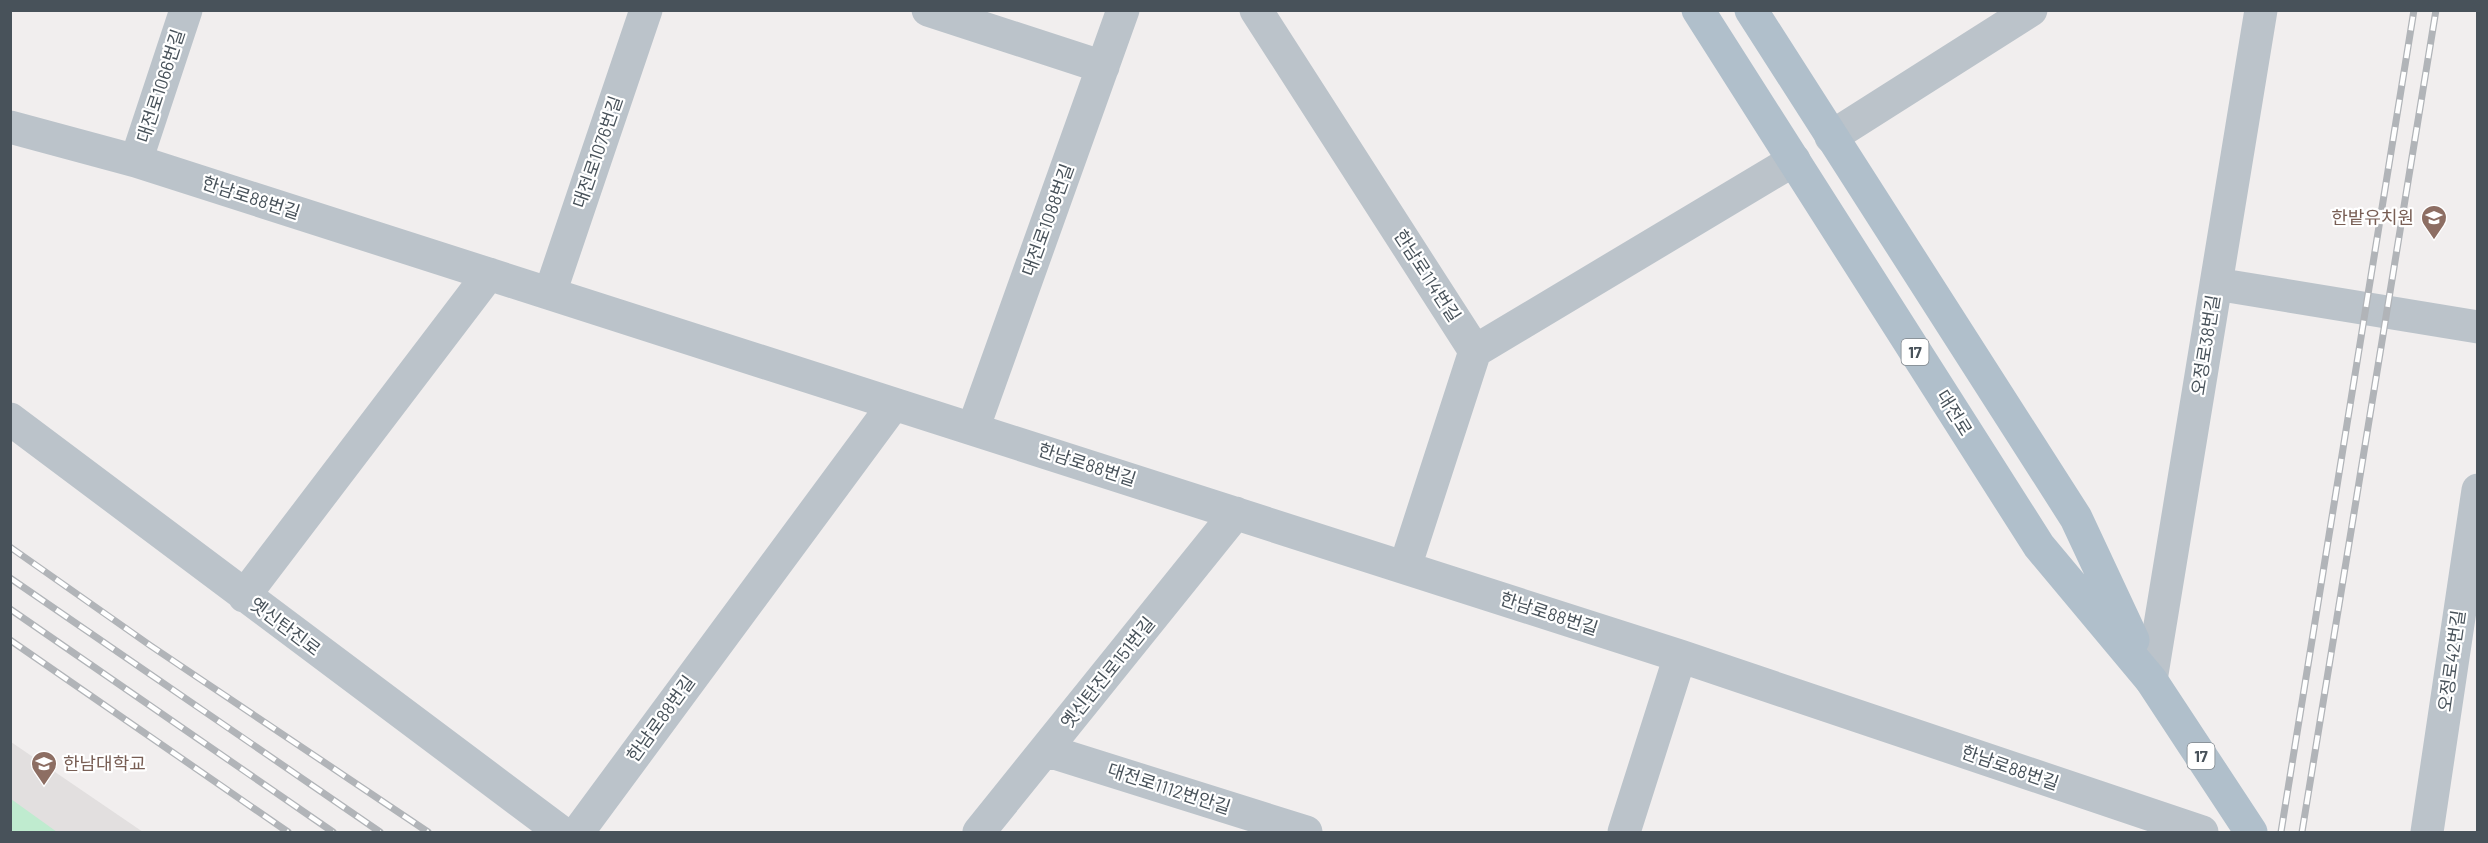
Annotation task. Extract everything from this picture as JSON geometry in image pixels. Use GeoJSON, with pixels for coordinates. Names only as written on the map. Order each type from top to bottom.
{"type":"FeatureCollection","features":[{"type":"Feature","properties":{"kind":"main road","name":"대전로"},"geometry":{"type":"LineString","coordinates":[[1698,10],[2039,546],[2151,680],[2252,832]]}},
{"type":"Feature","properties":{"kind":"main road","name":"대전로"},"geometry":{"type":"LineString","coordinates":[[1751,10],[2076,518],[2151,680]]}},
{"type":"Feature","properties":{"kind":"street","name":"대전로1066번길"},"geometry":{"type":"LineString","coordinates":[[136,161],[186,10]]}},
{"type":"Feature","properties":{"kind":"street","name":"대전로1076번길"},"geometry":{"type":"LineString","coordinates":[[550,293],[646,10]]}},
{"type":"Feature","properties":{"kind":"street"},"geometry":{"type":"LineString","coordinates":[[928,10],[1103,67]]}},
{"type":"Feature","properties":{"kind":"street","name":"대전로1088번길"},"geometry":{"type":"LineString","coordinates":[[973,429],[1123,10]]}},
{"type":"Feature","properties":{"kind":"street","name":"한남로114번길"},"geometry":{"type":"LineString","coordinates":[[1256,10],[1475,351]]}},
{"type":"Feature","properties":{"kind":"street"},"geometry":{"type":"LineString","coordinates":[[1831,137],[2031,10]]}},
{"type":"Feature","properties":{"kind":"street","name":"오정로38번길"},"geometry":{"type":"LineString","coordinates":[[2151,680],[2261,10]]}},
{"type":"Feature","properties":{"kind":"street","name":"한남로88번길"},"geometry":{"type":"LineString","coordinates":[[10,127],[136,161],[1405,567],[1680,656],[2202,832]]}},
{"type":"Feature","properties":{"kind":"street"},"geometry":{"type":"LineString","coordinates":[[1405,567],[1475,351],[1794,160]]}},
{"type":"Feature","properties":{"kind":"street"},"geometry":{"type":"LineString","coordinates":[[244,596],[489,274]]}},
{"type":"Feature","properties":{"kind":"street"},"geometry":{"type":"LineString","coordinates":[[2216,284],[2478,327]]}},
{"type":"Feature","properties":{"kind":"street","name":"한남로88번길"},"geometry":{"type":"LineString","coordinates":[[578,832],[894,404]]}},
{"type":"Feature","properties":{"kind":"street","name":"옛신탄진로"},"geometry":{"type":"LineString","coordinates":[[10,419],[561,832]]}},
{"type":"Feature","properties":{"kind":"street","name":"오정로42번길"},"geometry":{"type":"LineString","coordinates":[[2427,832],[2478,490]]}},
{"type":"Feature","properties":{"kind":"street","name":"옛신탄진로151번길"},"geometry":{"type":"LineString","coordinates":[[979,832],[1236,513]]}},
{"type":"Feature","properties":{"kind":"street"},"geometry":{"type":"LineString","coordinates":[[1624,832],[1680,656]]}},
{"type":"Feature","properties":{"kind":"street","name":"대전로1112번안길"},"geometry":{"type":"LineString","coordinates":[[1046,750],[1297,831]]}},
{"type":"Feature","properties":{"kind":"shaded area","name":"한남대학교"},"geometry":{"type":"Polygon","coordinates":[[[11,742],[143,832],[11,832],[11,742]]]}},
{"type":"Feature","properties":{"kind":"green space"},"geometry":{"type":"Polygon","coordinates":[[[11,799],[57,832],[11,832],[11,799]]]}},
{"type":"Feature","properties":{"kind":"railway"},"geometry":{"type":"LineString","coordinates":[[2281,832],[2414,10]]}},
{"type":"Feature","properties":{"kind":"railway"},"geometry":{"type":"LineString","coordinates":[[2302,832],[2436,10]]}},
{"type":"Feature","properties":{"kind":"railway"},"geometry":{"type":"LineString","coordinates":[[10,547],[151,646],[428,832]]}},
{"type":"Feature","properties":{"kind":"railway"},"geometry":{"type":"LineString","coordinates":[[10,578],[380,832]]}},
{"type":"Feature","properties":{"kind":"railway"},"geometry":{"type":"LineString","coordinates":[[10,609],[333,832]]}},
{"type":"Feature","properties":{"kind":"railway"},"geometry":{"type":"LineString","coordinates":[[10,640],[288,832]]}},
{"type":"Feature","properties":{"kind":"place","name":"한밭유치원"},"geometry":{"type":"Point","coordinates":[2434,241]}},
{"type":"Feature","properties":{"kind":"place","name":"한남대학교"},"geometry":{"type":"Point","coordinates":[44,787]}}]}
